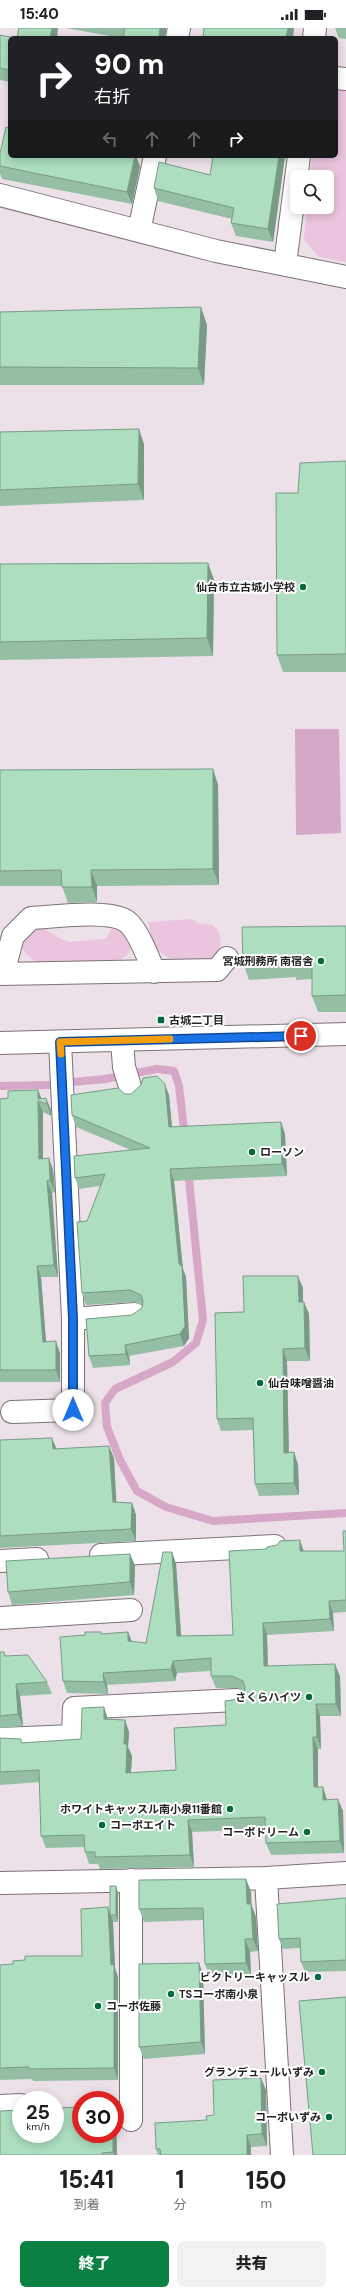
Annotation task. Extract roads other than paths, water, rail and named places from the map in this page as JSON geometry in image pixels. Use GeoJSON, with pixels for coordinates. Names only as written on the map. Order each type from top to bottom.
{"type":"FeatureCollection","features":[{"type":"Feature","properties":{"kind":"street"},"geometry":{"type":"LineString","coordinates":[[139,231],[155,158]]}},
{"type":"Feature","properties":{"kind":"street"},"geometry":{"type":"LineString","coordinates":[[285,264],[299,158]]}},
{"type":"Feature","properties":{"kind":"street"},"geometry":{"type":"LineString","coordinates":[[0,195],[216,251],[346,277]]}},
{"type":"Feature","properties":{"kind":"street"},"geometry":{"type":"LineString","coordinates":[[154,972],[142,942],[126,921],[103,914],[31,918],[13,936],[1,974],[154,972],[217,970],[227,958]]}},
{"type":"Feature","properties":{"kind":"street"},"geometry":{"type":"LineString","coordinates":[[0,1043],[346,1034]]}},
{"type":"Feature","properties":{"kind":"street"},"geometry":{"type":"LineString","coordinates":[[122,1041],[128,1082]]}},
{"type":"Feature","properties":{"kind":"street"},"geometry":{"type":"LineString","coordinates":[[12,1412],[73,1410],[73,1319],[60,1042]]}},
{"type":"Feature","properties":{"kind":"street"},"geometry":{"type":"LineString","coordinates":[[73,1319],[135,1314]]}},
{"type":"Feature","properties":{"kind":"street"},"geometry":{"type":"LineString","coordinates":[[78,1557],[275,1546]]}},
{"type":"Feature","properties":{"kind":"street"},"geometry":{"type":"LineString","coordinates":[[0,1561],[55,1558]]}},
{"type":"Feature","properties":{"kind":"street"},"geometry":{"type":"LineString","coordinates":[[0,1618],[131,1610]]}},
{"type":"Feature","properties":{"kind":"street"},"geometry":{"type":"LineString","coordinates":[[0,1738],[73,1736],[74,1708],[237,1700]]}},
{"type":"Feature","properties":{"kind":"street"},"geometry":{"type":"LineString","coordinates":[[0,1883],[266,1878],[346,1873]]}},
{"type":"Feature","properties":{"kind":"street"},"geometry":{"type":"LineString","coordinates":[[266,1878],[282,2155]]}},
{"type":"Feature","properties":{"kind":"street"},"geometry":{"type":"LineString","coordinates":[[131,1880],[131,2120]]}},
{"type":"Feature","properties":{"kind":"street"},"geometry":{"type":"LineString","coordinates":[[0,2106],[12,2105]]}},
{"type":"Feature","properties":{"kind":"waterway"},"geometry":{"type":"LineString","coordinates":[[73,1082],[105,1079],[157,1069],[174,1071],[179,1086],[185,1138]]}},
{"type":"Feature","properties":{"kind":"waterway"},"geometry":{"type":"LineString","coordinates":[[0,1086],[52,1085]]}},
{"type":"Feature","properties":{"kind":"waterway"},"geometry":{"type":"LineString","coordinates":[[188,1169],[203,1320],[196,1343],[173,1362],[115,1389],[105,1403],[107,1427],[120,1460],[137,1491],[166,1507],[213,1521],[346,1513]]}},
{"type":"Feature","properties":{"kind":"place","name":"仙台市立古城小学校"},"geometry":{"type":"Point","coordinates":[303,587]}},
{"type":"Feature","properties":{"kind":"place","name":"宮城刑務所 南宿舎"},"geometry":{"type":"Point","coordinates":[321,961]}},
{"type":"Feature","properties":{"kind":"place","name":"古城二丁目"},"geometry":{"type":"Point","coordinates":[161,1020]}},
{"type":"Feature","properties":{"kind":"place","name":"ローソン"},"geometry":{"type":"Point","coordinates":[252,1152]}},
{"type":"Feature","properties":{"kind":"place","name":"仙台味噌醤油"},"geometry":{"type":"Point","coordinates":[260,1383]}},
{"type":"Feature","properties":{"kind":"place","name":"さくらハイツ"},"geometry":{"type":"Point","coordinates":[309,1697]}},
{"type":"Feature","properties":{"kind":"place","name":"ホワイトキャッスル南小泉11番館"},"geometry":{"type":"Point","coordinates":[230,1809]}},
{"type":"Feature","properties":{"kind":"place","name":"コーポエイト"},"geometry":{"type":"Point","coordinates":[102,1825]}},
{"type":"Feature","properties":{"kind":"place","name":"コーポドリーム"},"geometry":{"type":"Point","coordinates":[307,1832]}},
{"type":"Feature","properties":{"kind":"place","name":"ビクトリーキャッスル"},"geometry":{"type":"Point","coordinates":[318,1977]}},
{"type":"Feature","properties":{"kind":"place","name":"TSコーポ南小泉"},"geometry":{"type":"Point","coordinates":[171,1994]}},
{"type":"Feature","properties":{"kind":"place","name":"コーポ佐藤"},"geometry":{"type":"Point","coordinates":[98,2006]}},
{"type":"Feature","properties":{"kind":"place","name":"グランデュールいずみ"},"geometry":{"type":"Point","coordinates":[322,2072]}},
{"type":"Feature","properties":{"kind":"place","name":"コーポいずみ"},"geometry":{"type":"Point","coordinates":[329,2117]}}]}
